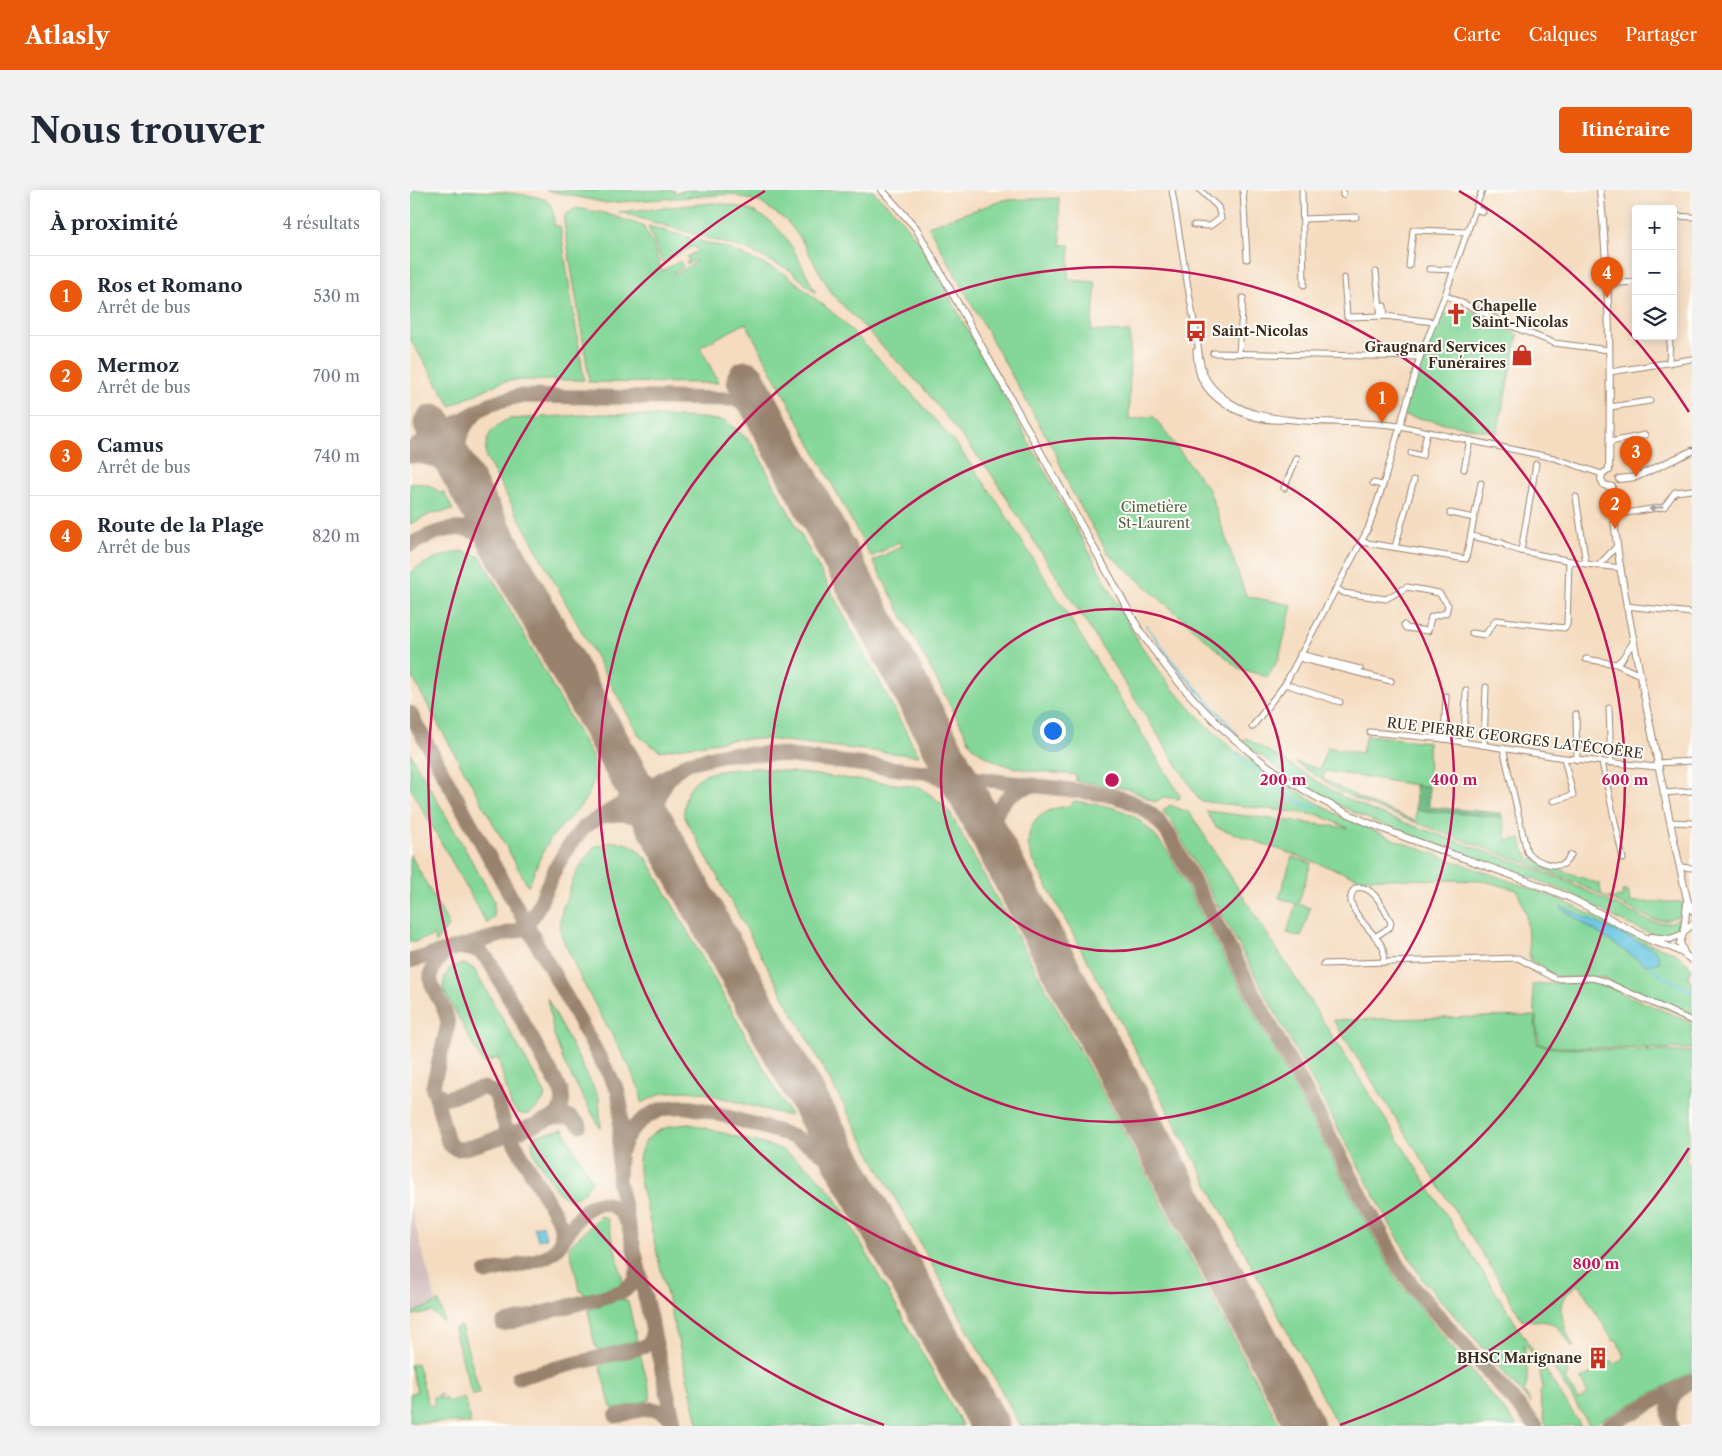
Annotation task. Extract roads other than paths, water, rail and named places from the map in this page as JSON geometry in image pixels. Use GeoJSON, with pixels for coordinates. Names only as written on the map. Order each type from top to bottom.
{"type":"FeatureCollection","features":[{"type":"Feature","properties":{"kind":"street"},"geometry":{"type":"LineString","coordinates":[[882,190],[916,228],[1140,631],[1174,678],[1210,718],[1274,771],[1328,804],[1398,834],[1556,893],[1640,934],[1676,949],[1692,960]]}},
{"type":"Feature","properties":{"kind":"street"},"geometry":{"type":"LineString","coordinates":[[1172,190],[1193,318],[1205,376],[1215,390],[1244,409],[1258,414],[1294,419],[1375,422],[1400,426],[1554,458],[1602,474],[1610,470],[1616,472],[1618,479]]}},
{"type":"Feature","properties":{"kind":"street"},"geometry":{"type":"LineString","coordinates":[[1194,225],[1210,226],[1221,218],[1218,207],[1200,190]]}},
{"type":"Feature","properties":{"kind":"street"},"geometry":{"type":"LineString","coordinates":[[1243,190],[1247,259]]}},
{"type":"Feature","properties":{"kind":"street"},"geometry":{"type":"LineString","coordinates":[[1302,190],[1304,285]]}},
{"type":"Feature","properties":{"kind":"street"},"geometry":{"type":"LineString","coordinates":[[1252,727],[1284,684],[1373,517],[1420,357],[1445,295],[1482,190]]}},
{"type":"Feature","properties":{"kind":"street"},"geometry":{"type":"LineString","coordinates":[[1600,190],[1605,240],[1610,372],[1610,470]]}},
{"type":"Feature","properties":{"kind":"street"},"geometry":{"type":"LineString","coordinates":[[1476,209],[1483,212]]}},
{"type":"Feature","properties":{"kind":"street"},"geometry":{"type":"LineString","coordinates":[[1677,216],[1692,217]]}},
{"type":"Feature","properties":{"kind":"street"},"geometry":{"type":"LineString","coordinates":[[1302,219],[1356,217]]}},
{"type":"Feature","properties":{"kind":"street"},"geometry":{"type":"LineString","coordinates":[[1409,266],[1413,230],[1468,232]]}},
{"type":"Feature","properties":{"kind":"street"},"geometry":{"type":"LineString","coordinates":[[1429,269],[1454,270]]}},
{"type":"Feature","properties":{"kind":"street"},"geometry":{"type":"LineString","coordinates":[[1376,272],[1383,316]]}},
{"type":"Feature","properties":{"kind":"street"},"geometry":{"type":"LineString","coordinates":[[1344,278],[1347,316],[1383,316],[1434,322]]}},
{"type":"Feature","properties":{"kind":"street"},"geometry":{"type":"LineString","coordinates":[[1606,284],[1632,282]]}},
{"type":"Feature","properties":{"kind":"street"},"geometry":{"type":"LineString","coordinates":[[1445,295],[1525,332],[1554,343],[1609,350]]}},
{"type":"Feature","properties":{"kind":"street"},"geometry":{"type":"LineString","coordinates":[[1239,353],[1243,298]]}},
{"type":"Feature","properties":{"kind":"street"},"geometry":{"type":"LineString","coordinates":[[1383,316],[1384,306]]}},
{"type":"Feature","properties":{"kind":"street"},"geometry":{"type":"LineString","coordinates":[[1525,332],[1527,325]]}},
{"type":"Feature","properties":{"kind":"street"},"geometry":{"type":"LineString","coordinates":[[1669,363],[1670,340]]}},
{"type":"Feature","properties":{"kind":"street"},"geometry":{"type":"LineString","coordinates":[[1213,353],[1420,357]]}},
{"type":"Feature","properties":{"kind":"street"},"geometry":{"type":"LineString","coordinates":[[1610,372],[1692,359]]}},
{"type":"Feature","properties":{"kind":"street"},"geometry":{"type":"LineString","coordinates":[[1610,407],[1650,401]]}},
{"type":"Feature","properties":{"kind":"street"},"geometry":{"type":"LineString","coordinates":[[1422,456],[1427,432]]}},
{"type":"Feature","properties":{"kind":"street"},"geometry":{"type":"LineString","coordinates":[[1610,442],[1645,436]]}},
{"type":"Feature","properties":{"kind":"street"},"geometry":{"type":"LineString","coordinates":[[1464,469],[1470,440]]}},
{"type":"Feature","properties":{"kind":"street"},"geometry":{"type":"LineString","coordinates":[[1692,451],[1636,477],[1618,479],[1612,487],[1613,515],[1626,606],[1663,793],[1687,899],[1692,910]]}},
{"type":"Feature","properties":{"kind":"street"},"geometry":{"type":"LineString","coordinates":[[1411,453],[1430,457]]}},
{"type":"Feature","properties":{"kind":"street"},"geometry":{"type":"LineString","coordinates":[[1284,488],[1297,458]]}},
{"type":"Feature","properties":{"kind":"street"},"geometry":{"type":"LineString","coordinates":[[1521,551],[1536,464]]}},
{"type":"Feature","properties":{"kind":"street"},"geometry":{"type":"LineString","coordinates":[[1602,474],[1601,479],[1604,485],[1612,487]]}},
{"type":"Feature","properties":{"kind":"street"},"geometry":{"type":"LineString","coordinates":[[1395,547],[1414,480]]}},
{"type":"Feature","properties":{"kind":"street"},"geometry":{"type":"LineString","coordinates":[[1373,483],[1383,485]]}},
{"type":"Feature","properties":{"kind":"street"},"geometry":{"type":"LineString","coordinates":[[1361,542],[1466,559],[1481,483]]}},
{"type":"Feature","properties":{"kind":"street"},"geometry":{"type":"LineString","coordinates":[[1613,515],[1664,507],[1675,492],[1692,490]]}},
{"type":"Feature","properties":{"kind":"street"},"geometry":{"type":"LineString","coordinates":[[1576,497],[1586,564]]}},
{"type":"Feature","properties":{"kind":"street"},"geometry":{"type":"LineString","coordinates":[[1450,513],[1474,518]]}},
{"type":"Feature","properties":{"kind":"street"},"geometry":{"type":"LineString","coordinates":[[1471,536],[1502,543],[1508,548],[1521,551],[1586,564],[1621,568]]}},
{"type":"Feature","properties":{"kind":"street"},"geometry":{"type":"LineString","coordinates":[[1598,566],[1618,546]]}},
{"type":"Feature","properties":{"kind":"street"},"geometry":{"type":"LineString","coordinates":[[1472,633],[1485,635],[1496,620],[1564,628],[1567,625],[1569,561]]}},
{"type":"Feature","properties":{"kind":"street"},"geometry":{"type":"LineString","coordinates":[[1336,588],[1344,593],[1386,599],[1405,588],[1439,593],[1448,604],[1446,613],[1431,617],[1428,631],[1406,628],[1404,625]]}},
{"type":"Feature","properties":{"kind":"street"},"geometry":{"type":"LineString","coordinates":[[1626,606],[1692,613]]}},
{"type":"Feature","properties":{"kind":"street"},"geometry":{"type":"LineString","coordinates":[[1616,664],[1622,659],[1634,641]]}},
{"type":"Feature","properties":{"kind":"street"},"geometry":{"type":"LineString","coordinates":[[1300,656],[1360,669]]}},
{"type":"Feature","properties":{"kind":"street"},"geometry":{"type":"LineString","coordinates":[[1300,656],[1391,681]]}},
{"type":"Feature","properties":{"kind":"street"},"geometry":{"type":"LineString","coordinates":[[1586,659],[1616,664],[1640,675]]}},
{"type":"Feature","properties":{"kind":"street"},"geometry":{"type":"LineString","coordinates":[[1284,684],[1340,702]]}},
{"type":"Feature","properties":{"kind":"street"},"geometry":{"type":"LineString","coordinates":[[1484,745],[1486,687]]}},
{"type":"Feature","properties":{"kind":"street"},"geometry":{"type":"LineString","coordinates":[[1464,742],[1466,690]]}},
{"type":"Feature","properties":{"kind":"street"},"geometry":{"type":"LineString","coordinates":[[1444,739],[1446,696]]}},
{"type":"Feature","properties":{"kind":"street"},"geometry":{"type":"LineString","coordinates":[[1608,708],[1611,763]]}},
{"type":"Feature","properties":{"kind":"street"},"geometry":{"type":"LineString","coordinates":[[1576,714],[1577,760]]}},
{"type":"Feature","properties":{"kind":"street","name":"RUE PIERRE GEORGES LATÉCOÈRE"},"geometry":{"type":"LineString","coordinates":[[1370,732],[1444,739],[1577,760],[1657,765],[1692,761]]}},
{"type":"Feature","properties":{"kind":"street"},"geometry":{"type":"LineString","coordinates":[[1503,748],[1527,852],[1534,858],[1555,866],[1564,864],[1571,855]]}},
{"type":"Feature","properties":{"kind":"street"},"geometry":{"type":"LineString","coordinates":[[1553,801],[1573,795],[1564,758]]}},
{"type":"Feature","properties":{"kind":"street"},"geometry":{"type":"LineString","coordinates":[[1602,762],[1622,859]]}},
{"type":"Feature","properties":{"kind":"street"},"geometry":{"type":"LineString","coordinates":[[1663,793],[1692,791]]}},
{"type":"Feature","properties":{"kind":"street"},"geometry":{"type":"LineString","coordinates":[[1670,822],[1692,823]]}},
{"type":"Feature","properties":{"kind":"street"},"geometry":{"type":"LineString","coordinates":[[1680,867],[1692,868]]}},
{"type":"Feature","properties":{"kind":"street"},"geometry":{"type":"LineString","coordinates":[[1375,937],[1390,927],[1391,922],[1372,892],[1364,887],[1356,888],[1350,897],[1351,903],[1383,949],[1383,962]]}},
{"type":"Feature","properties":{"kind":"street"},"geometry":{"type":"LineString","coordinates":[[1685,955],[1680,947],[1687,924],[1687,899]]}},
{"type":"Feature","properties":{"kind":"street"},"geometry":{"type":"LineString","coordinates":[[1640,934],[1661,939],[1683,933],[1692,925]]}},
{"type":"Feature","properties":{"kind":"street"},"geometry":{"type":"LineString","coordinates":[[1323,964],[1518,958],[1556,979],[1592,978],[1604,981],[1692,1021]]}},
{"type":"Feature","properties":{"kind":"water"},"geometry":{"type":"Polygon","coordinates":[[[1561,906],[1651,948],[1656,951],[1660,962],[1646,965],[1562,909],[1561,906]]]}},
{"type":"Feature","properties":{"kind":"water"},"geometry":{"type":"Polygon","coordinates":[[[543,1225],[546,1238],[538,1240],[534,1227],[543,1225]]]}},
{"type":"Feature","properties":{"kind":"waterway"},"geometry":{"type":"LineString","coordinates":[[1146,625],[1177,667],[1237,735]]}},
{"type":"Feature","properties":{"kind":"waterway"},"geometry":{"type":"LineString","coordinates":[[1236,753],[1237,757],[1294,799],[1309,807],[1318,805]]}},
{"type":"Feature","properties":{"kind":"waterway"},"geometry":{"type":"LineString","coordinates":[[1652,966],[1661,976],[1692,992]]}},
{"type":"Feature","properties":{"kind":"place","name":"Route de la Plage"},"geometry":{"type":"Point","coordinates":[1607,298]}},
{"type":"Feature","properties":{"kind":"place","name":"Chapelle Saint-Nicolas"},"geometry":{"type":"Point","coordinates":[1456,314]}},
{"type":"Feature","properties":{"kind":"place","name":"Saint-Nicolas"},"geometry":{"type":"Point","coordinates":[1196,331]}},
{"type":"Feature","properties":{"kind":"place","name":"Graugnard Services Funéraires"},"geometry":{"type":"Point","coordinates":[1522,355]}},
{"type":"Feature","properties":{"kind":"place","name":"Ros et Romano"},"geometry":{"type":"Point","coordinates":[1382,423]}},
{"type":"Feature","properties":{"kind":"place","name":"Camus"},"geometry":{"type":"Point","coordinates":[1636,477]}},
{"type":"Feature","properties":{"kind":"place","name":"Mermoz"},"geometry":{"type":"Point","coordinates":[1615,529]}},
{"type":"Feature","properties":{"kind":"place","name":"BHSC Marignane"},"geometry":{"type":"Point","coordinates":[1598,1358]}},
{"type":"Feature","properties":{"kind":"park label","name":"Cimetière St-Laurent"},"geometry":{"type":"Point","coordinates":[1154,516]}}]}
